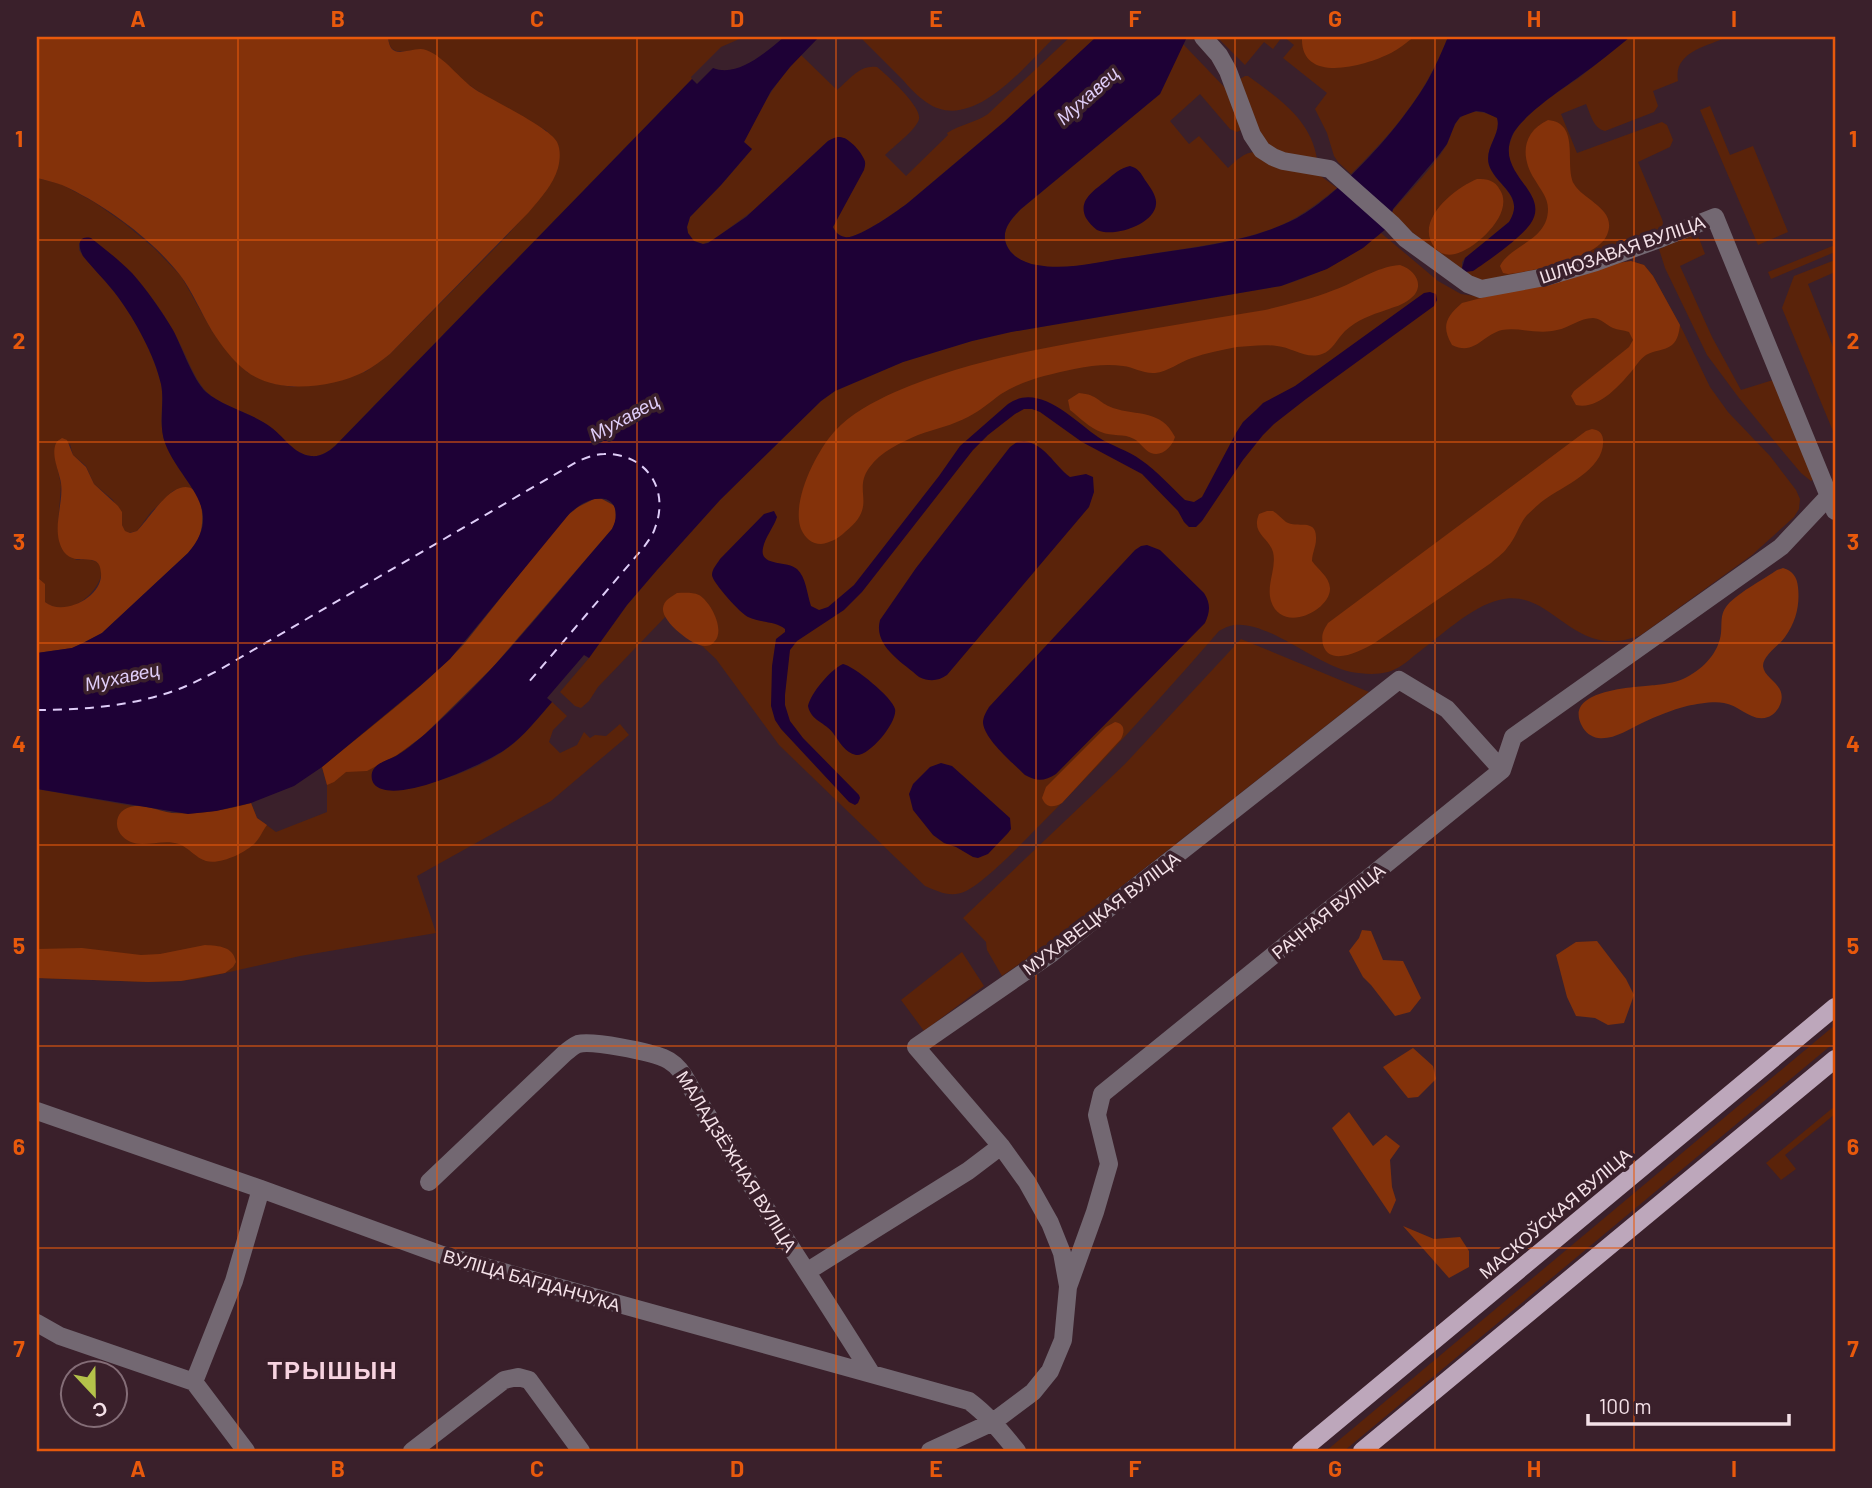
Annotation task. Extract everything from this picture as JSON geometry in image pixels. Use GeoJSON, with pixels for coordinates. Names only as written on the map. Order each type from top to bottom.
{"type":"FeatureCollection","features":[{"type":"Feature","properties":{"kind":"main road","name":"МАСКОЎСКАЯ ВУЛІЦА"},"geometry":{"type":"LineString","coordinates":[[1301,1451],[1835,1007]]}},
{"type":"Feature","properties":{"kind":"main road"},"geometry":{"type":"LineString","coordinates":[[1362,1451],[1835,1059]]}},
{"type":"Feature","properties":{"kind":"street","name":"ШЛЮЗАВАЯ ВУЛІЦА"},"geometry":{"type":"LineString","coordinates":[[1203,37],[1219,55],[1228,71],[1252,135],[1262,150],[1283,161],[1330,169],[1406,239],[1468,284],[1481,289],[1545,277],[1632,249],[1715,217],[1832,504]]}},
{"type":"Feature","properties":{"kind":"street"},"geometry":{"type":"LineString","coordinates":[[1502,770],[1513,737],[1782,547],[1832,504]]}},
{"type":"Feature","properties":{"kind":"street","name":"МУХАВЕЦКАЯ ВУЛІЦА"},"geometry":{"type":"LineString","coordinates":[[1068,1287],[1062,1253],[1050,1223],[1027,1182],[1001,1146],[916,1047],[1052,953],[1399,680],[1447,709],[1502,770]]}},
{"type":"Feature","properties":{"kind":"street","name":"РАЧНАЯ ВУЛІЦА"},"geometry":{"type":"LineString","coordinates":[[930,1451],[993,1422],[1033,1392],[1050,1371],[1063,1340],[1068,1287],[1110,1163],[1097,1115],[1102,1094],[1502,770]]}},
{"type":"Feature","properties":{"kind":"street","name":"МАЛАДЗЁЖНАЯ ВУЛІЦА"},"geometry":{"type":"LineString","coordinates":[[429,1182],[576,1045],[587,1042],[611,1045],[665,1058],[677,1065],[726,1147],[871,1373]]}},
{"type":"Feature","properties":{"kind":"street","name":"ВУЛІЦА БАГДАНЧУКА"},"geometry":{"type":"LineString","coordinates":[[37,1111],[442,1255],[969,1401],[981,1409],[1017,1451]]}},
{"type":"Feature","properties":{"kind":"street"},"geometry":{"type":"LineString","coordinates":[[808,1272],[968,1171],[1001,1146]]}},
{"type":"Feature","properties":{"kind":"street"},"geometry":{"type":"LineString","coordinates":[[194,1382],[234,1281],[261,1189]]}},
{"type":"Feature","properties":{"kind":"street"},"geometry":{"type":"LineString","coordinates":[[37,1323],[60,1336],[194,1382],[246,1451]]}},
{"type":"Feature","properties":{"kind":"street"},"geometry":{"type":"LineString","coordinates":[[412,1451],[504,1380],[518,1377],[529,1380],[581,1451]]}},
{"type":"Feature","properties":{"kind":"shaded area"},"geometry":{"type":"Polygon","coordinates":[[[37,37],[388,37],[393,50],[397,52],[420,49],[433,53],[476,90],[544,129],[557,142],[560,155],[558,168],[550,186],[529,212],[390,354],[364,372],[336,382],[304,386],[273,384],[246,371],[232,358],[212,331],[189,288],[156,248],[110,212],[78,193],[37,178],[37,37]]]}},
{"type":"Feature","properties":{"kind":"shaded area"},"geometry":{"type":"Polygon","coordinates":[[[388,37],[744,37],[721,47],[335,446],[321,455],[311,456],[298,451],[264,423],[210,395],[197,379],[166,319],[140,284],[128,271],[79,243],[79,250],[125,306],[148,347],[161,386],[163,437],[174,461],[194,491],[187,487],[173,491],[151,512],[137,531],[129,533],[124,531],[122,519],[113,500],[94,484],[86,466],[73,455],[70,444],[55,457],[61,485],[58,524],[76,560],[93,560],[100,567],[101,577],[85,599],[72,606],[58,608],[45,602],[44,585],[37,577],[37,178],[61,184],[94,202],[154,248],[181,276],[212,331],[247,372],[271,383],[293,387],[365,372],[390,354],[504,239],[546,191],[547,131],[473,88],[431,53],[418,50],[398,51],[390,45],[388,37]]]}},
{"type":"Feature","properties":{"kind":"shaded area"},"geometry":{"type":"Polygon","coordinates":[[[860,37],[1055,37],[996,92],[961,110],[944,110],[919,97],[860,37]]]}},
{"type":"Feature","properties":{"kind":"shaded area"},"geometry":{"type":"Polygon","coordinates":[[[1070,37],[1097,37],[1004,122],[909,202],[859,234],[841,236],[833,227],[865,166],[861,154],[845,138],[828,141],[758,207],[713,240],[703,244],[694,241],[688,233],[690,217],[752,149],[744,142],[756,118],[776,85],[801,55],[837,90],[865,68],[877,67],[903,92],[915,107],[919,119],[909,133],[885,155],[906,176],[948,135],[947,133],[988,114],[1070,37]]]}},
{"type":"Feature","properties":{"kind":"shaded area"},"geometry":{"type":"Polygon","coordinates":[[[1217,37],[1282,37],[1273,49],[1264,42],[1245,65],[1217,37]]]}},
{"type":"Feature","properties":{"kind":"shaded area"},"geometry":{"type":"Polygon","coordinates":[[[1284,37],[1448,37],[1430,76],[1411,106],[1351,174],[1334,156],[1327,133],[1315,109],[1327,93],[1283,58],[1294,45],[1284,37]]]}},
{"type":"Feature","properties":{"kind":"shaded area"},"geometry":{"type":"Polygon","coordinates":[[[1302,37],[1414,37],[1380,58],[1336,68],[1322,67],[1311,62],[1304,52],[1302,37]]]}},
{"type":"Feature","properties":{"kind":"shaded area"},"geometry":{"type":"Polygon","coordinates":[[[1630,37],[1728,37],[1702,47],[1686,57],[1678,71],[1678,81],[1653,91],[1658,106],[1654,112],[1605,131],[1595,124],[1586,104],[1561,114],[1577,153],[1662,122],[1667,125],[1673,140],[1670,147],[1638,162],[1663,223],[1654,232],[1570,264],[1483,283],[1460,273],[1392,215],[1393,210],[1446,146],[1462,117],[1478,112],[1497,117],[1497,129],[1488,158],[1489,165],[1512,198],[1513,213],[1509,222],[1465,258],[1462,268],[1465,272],[1489,260],[1528,226],[1534,212],[1533,200],[1512,167],[1509,153],[1516,129],[1542,104],[1630,37]]]}},
{"type":"Feature","properties":{"kind":"shaded area"},"geometry":{"type":"Polygon","coordinates":[[[1183,44],[1230,93],[1243,129],[1237,132],[1230,129],[1200,94],[1170,121],[1189,144],[1199,136],[1228,168],[1244,155],[1255,152],[1318,174],[1337,188],[1288,222],[1236,239],[1073,266],[1037,266],[1016,257],[1005,241],[1008,226],[1014,217],[1160,94],[1183,44]]]}},
{"type":"Feature","properties":{"kind":"shaded area"},"geometry":{"type":"Polygon","coordinates":[[[1245,76],[1292,111],[1308,132],[1317,159],[1287,157],[1263,144],[1240,79],[1245,76]]]}},
{"type":"Feature","properties":{"kind":"shaded area"},"geometry":{"type":"Polygon","coordinates":[[[1710,106],[1730,155],[1753,146],[1788,232],[1758,245],[1700,110],[1710,106]]]}},
{"type":"Feature","properties":{"kind":"shaded area"},"geometry":{"type":"Polygon","coordinates":[[[1548,120],[1565,129],[1570,146],[1571,176],[1574,184],[1608,218],[1607,235],[1591,251],[1578,257],[1532,270],[1503,273],[1500,266],[1505,259],[1536,235],[1546,220],[1547,201],[1530,171],[1526,146],[1533,131],[1548,120]]]}},
{"type":"Feature","properties":{"kind":"shaded area"},"geometry":{"type":"Polygon","coordinates":[[[1477,179],[1490,181],[1500,190],[1503,199],[1498,219],[1482,238],[1464,251],[1446,255],[1441,253],[1430,238],[1429,227],[1433,217],[1448,198],[1477,179]]]}},
{"type":"Feature","properties":{"kind":"shaded area"},"geometry":{"type":"Polygon","coordinates":[[[1381,233],[1438,281],[1461,294],[1481,297],[1631,261],[1644,265],[1653,276],[1683,331],[1710,387],[1728,412],[1770,456],[1796,490],[1800,499],[1799,509],[1794,517],[1752,555],[1641,635],[1617,641],[1597,639],[1580,633],[1535,604],[1518,599],[1499,600],[1467,616],[1399,667],[1388,672],[1370,674],[1337,668],[1262,630],[1248,626],[1226,627],[1219,631],[1108,755],[1013,852],[974,886],[955,894],[925,886],[779,745],[716,659],[668,614],[581,708],[560,692],[589,658],[627,605],[720,500],[821,401],[835,391],[903,362],[972,341],[1281,286],[1334,264],[1381,233]]]}},
{"type":"Feature","properties":{"kind":"shaded area"},"geometry":{"type":"Polygon","coordinates":[[[1697,233],[1705,254],[1680,266],[1712,337],[1741,390],[1773,380],[1814,479],[1811,481],[1785,454],[1707,355],[1665,268],[1659,249],[1697,233]]]}},
{"type":"Feature","properties":{"kind":"shaded area"},"geometry":{"type":"Polygon","coordinates":[[[1835,245],[1835,252],[1771,279],[1768,272],[1835,245]]]}},
{"type":"Feature","properties":{"kind":"shaded area"},"geometry":{"type":"Polygon","coordinates":[[[1835,260],[1835,272],[1808,284],[1835,352],[1835,436],[1782,308],[1794,276],[1835,260]]]}},
{"type":"Feature","properties":{"kind":"shaded area"},"geometry":{"type":"Polygon","coordinates":[[[1631,261],[1644,265],[1653,276],[1680,325],[1679,333],[1672,345],[1646,355],[1614,390],[1600,401],[1584,406],[1576,405],[1571,396],[1629,347],[1633,340],[1629,332],[1613,328],[1601,321],[1593,318],[1550,331],[1502,330],[1467,348],[1452,345],[1447,332],[1447,322],[1462,303],[1631,261]]]}},
{"type":"Feature","properties":{"kind":"shaded area"},"geometry":{"type":"Polygon","coordinates":[[[1400,265],[1411,271],[1417,279],[1415,294],[1401,304],[1354,324],[1326,352],[1311,355],[1272,345],[1257,345],[1197,356],[1155,373],[1103,365],[1033,379],[1006,391],[968,417],[911,438],[879,457],[864,477],[861,514],[837,538],[818,544],[809,540],[801,529],[799,505],[802,492],[813,464],[827,441],[855,414],[895,392],[968,366],[1018,354],[1265,310],[1317,296],[1374,272],[1400,265]]]}},
{"type":"Feature","properties":{"kind":"shaded area"},"geometry":{"type":"Polygon","coordinates":[[[1079,393],[1090,395],[1113,408],[1156,418],[1169,428],[1175,437],[1174,441],[1169,448],[1155,454],[1130,437],[1097,430],[1070,410],[1068,400],[1079,393]]]}},
{"type":"Feature","properties":{"kind":"shaded area"},"geometry":{"type":"Polygon","coordinates":[[[1592,429],[1599,432],[1603,439],[1598,459],[1582,476],[1527,515],[1504,552],[1491,563],[1373,644],[1346,655],[1338,656],[1327,652],[1322,638],[1328,623],[1592,429]]]}},
{"type":"Feature","properties":{"kind":"shaded area"},"geometry":{"type":"Polygon","coordinates":[[[62,438],[67,440],[73,455],[86,467],[94,484],[118,506],[122,512],[125,531],[137,531],[168,495],[188,487],[194,490],[201,503],[202,528],[188,553],[102,633],[72,648],[37,653],[37,577],[45,584],[45,602],[62,607],[71,606],[89,597],[100,582],[100,566],[96,562],[69,557],[60,544],[58,527],[61,483],[54,451],[56,443],[62,438]]]}},
{"type":"Feature","properties":{"kind":"shaded area"},"geometry":{"type":"Polygon","coordinates":[[[594,499],[602,499],[615,506],[616,521],[612,529],[493,667],[423,736],[397,755],[367,771],[346,772],[327,785],[322,767],[448,661],[563,519],[594,499]]]}},
{"type":"Feature","properties":{"kind":"shaded area"},"geometry":{"type":"Polygon","coordinates":[[[1273,511],[1290,524],[1310,526],[1315,532],[1312,561],[1330,588],[1323,604],[1305,616],[1285,616],[1277,611],[1271,601],[1273,552],[1257,526],[1259,514],[1273,511]]]}},
{"type":"Feature","properties":{"kind":"shaded area"},"geometry":{"type":"Polygon","coordinates":[[[1783,568],[1795,577],[1798,600],[1789,631],[1769,654],[1763,666],[1781,693],[1779,707],[1773,714],[1756,718],[1730,704],[1720,702],[1670,711],[1610,737],[1595,737],[1585,730],[1579,714],[1582,704],[1592,697],[1619,689],[1660,685],[1684,679],[1699,669],[1710,659],[1717,647],[1722,616],[1730,602],[1783,568]]]}},
{"type":"Feature","properties":{"kind":"shaded area"},"geometry":{"type":"Polygon","coordinates":[[[677,593],[699,595],[716,617],[717,637],[709,646],[693,642],[678,632],[667,619],[664,605],[677,593]]]}},
{"type":"Feature","properties":{"kind":"shaded area"},"geometry":{"type":"Polygon","coordinates":[[[1241,639],[1369,692],[1048,944],[1002,976],[987,950],[986,942],[963,918],[1125,764],[1241,639]]]}},
{"type":"Feature","properties":{"kind":"shaded area"},"geometry":{"type":"Polygon","coordinates":[[[420,686],[404,789],[447,778],[489,760],[519,738],[552,702],[567,716],[553,730],[549,742],[560,753],[577,745],[584,732],[590,738],[595,735],[606,736],[620,724],[629,735],[551,801],[417,876],[436,933],[300,956],[181,981],[37,978],[37,789],[172,813],[216,811],[251,803],[257,818],[276,832],[327,812],[327,785],[322,767],[420,686]]]}},
{"type":"Feature","properties":{"kind":"shaded area"},"geometry":{"type":"Polygon","coordinates":[[[1115,722],[1123,728],[1121,739],[1062,803],[1053,806],[1046,804],[1042,798],[1046,787],[1106,727],[1115,722]]]}},
{"type":"Feature","properties":{"kind":"shaded area"},"geometry":{"type":"Polygon","coordinates":[[[251,803],[257,818],[267,825],[257,841],[239,854],[212,862],[202,860],[183,846],[174,843],[132,842],[124,838],[117,825],[121,813],[135,806],[172,813],[192,813],[251,803]]]}},
{"type":"Feature","properties":{"kind":"shaded area"},"geometry":{"type":"Polygon","coordinates":[[[1362,930],[1371,931],[1383,960],[1403,961],[1421,998],[1410,1012],[1395,1016],[1363,977],[1349,951],[1362,930]]]}},
{"type":"Feature","properties":{"kind":"shaded area"},"geometry":{"type":"Polygon","coordinates":[[[1597,941],[1626,979],[1634,995],[1624,1023],[1608,1025],[1595,1018],[1576,1016],[1567,997],[1556,955],[1576,942],[1597,941]]]}},
{"type":"Feature","properties":{"kind":"shaded area"},"geometry":{"type":"Polygon","coordinates":[[[205,945],[229,950],[236,962],[233,967],[225,973],[181,981],[37,978],[37,949],[82,948],[141,955],[205,945]]]}},
{"type":"Feature","properties":{"kind":"shaded area"},"geometry":{"type":"Polygon","coordinates":[[[962,952],[984,986],[924,1031],[901,1000],[962,952]]]}},
{"type":"Feature","properties":{"kind":"shaded area"},"geometry":{"type":"Polygon","coordinates":[[[1835,1025],[1835,1042],[1344,1451],[1326,1451],[1835,1025]]]}},
{"type":"Feature","properties":{"kind":"shaded area"},"geometry":{"type":"Polygon","coordinates":[[[1413,1048],[1433,1066],[1436,1079],[1418,1097],[1408,1098],[1383,1067],[1413,1048]]]}},
{"type":"Feature","properties":{"kind":"shaded area"},"geometry":{"type":"Polygon","coordinates":[[[1835,1106],[1835,1114],[1785,1155],[1796,1169],[1781,1180],[1766,1163],[1835,1106]]]}},
{"type":"Feature","properties":{"kind":"shaded area"},"geometry":{"type":"Polygon","coordinates":[[[1349,1112],[1373,1146],[1386,1135],[1400,1146],[1390,1160],[1396,1200],[1390,1214],[1332,1128],[1349,1112]]]}},
{"type":"Feature","properties":{"kind":"shaded area"},"geometry":{"type":"Polygon","coordinates":[[[1403,1226],[1434,1239],[1460,1237],[1469,1251],[1469,1267],[1449,1278],[1403,1226]]]}},
{"type":"Feature","properties":{"kind":"water","name":"Мухавец"},"geometry":{"type":"Polygon","coordinates":[[[784,37],[819,37],[771,91],[744,142],[752,149],[690,217],[688,233],[694,241],[708,243],[746,217],[828,141],[839,137],[857,148],[865,164],[833,227],[843,236],[859,234],[909,202],[1004,122],[1095,38],[1187,37],[1160,94],[1021,209],[1008,226],[1005,241],[1016,256],[1032,264],[1061,267],[1216,244],[1258,234],[1297,218],[1333,193],[1387,137],[1428,80],[1448,37],[1630,37],[1542,104],[1516,128],[1509,149],[1511,161],[1534,202],[1535,212],[1531,223],[1520,235],[1473,271],[1465,272],[1462,268],[1465,258],[1509,222],[1514,205],[1508,191],[1489,165],[1489,152],[1497,130],[1497,118],[1476,111],[1460,117],[1447,144],[1393,209],[1387,228],[1363,248],[1327,269],[1281,286],[972,341],[903,362],[835,391],[821,401],[720,500],[627,605],[589,658],[584,655],[547,698],[552,702],[529,728],[510,746],[477,765],[438,781],[399,790],[384,790],[374,784],[372,779],[373,770],[378,765],[419,740],[474,687],[612,529],[616,512],[608,500],[591,500],[570,513],[450,659],[322,767],[294,786],[251,803],[188,814],[37,789],[37,653],[72,648],[102,633],[188,553],[199,537],[203,522],[197,496],[165,443],[161,384],[149,350],[124,306],[83,256],[80,249],[81,240],[91,238],[138,280],[173,330],[192,372],[206,392],[272,428],[305,455],[321,455],[335,446],[692,79],[697,84],[713,68],[722,70],[742,67],[784,37]]]}},
{"type":"Feature","properties":{"kind":"water"},"geometry":{"type":"Polygon","coordinates":[[[1130,166],[1139,171],[1153,192],[1156,201],[1154,211],[1149,218],[1123,231],[1097,230],[1086,218],[1086,201],[1115,173],[1130,166]]]}},
{"type":"Feature","properties":{"kind":"water"},"geometry":{"type":"Polygon","coordinates":[[[1424,293],[1436,294],[1434,306],[1306,399],[1263,435],[1196,527],[1189,527],[1178,511],[1142,474],[1082,442],[1040,412],[1024,409],[1015,414],[973,450],[862,592],[844,610],[797,641],[790,650],[785,705],[790,721],[859,795],[858,803],[855,805],[849,802],[775,720],[771,706],[772,666],[776,639],[785,629],[744,615],[722,591],[712,575],[720,559],[764,514],[774,511],[777,517],[764,544],[765,558],[797,569],[804,581],[811,606],[819,610],[828,607],[854,585],[960,446],[1008,404],[1020,398],[1032,397],[1055,406],[1098,437],[1136,457],[1153,469],[1185,500],[1194,502],[1202,497],[1243,422],[1263,403],[1295,386],[1424,293]]]}},
{"type":"Feature","properties":{"kind":"water"},"geometry":{"type":"Polygon","coordinates":[[[1024,441],[1038,446],[1070,477],[1086,474],[1093,477],[1094,492],[1089,507],[947,675],[934,680],[919,677],[885,646],[879,629],[880,620],[916,568],[1010,447],[1024,441]]]}},
{"type":"Feature","properties":{"kind":"water"},"geometry":{"type":"Polygon","coordinates":[[[1147,545],[1160,550],[1204,593],[1209,608],[1205,623],[1056,774],[1041,780],[1025,775],[994,744],[985,730],[983,723],[989,707],[1135,550],[1147,545]]]}},
{"type":"Feature","properties":{"kind":"water"},"geometry":{"type":"Polygon","coordinates":[[[843,664],[872,683],[895,709],[895,715],[887,730],[875,745],[862,754],[852,754],[845,749],[830,729],[812,715],[808,706],[822,682],[843,664]]]}},
{"type":"Feature","properties":{"kind":"water"},"geometry":{"type":"Polygon","coordinates":[[[941,763],[952,766],[1010,818],[1011,829],[988,854],[973,857],[944,843],[933,835],[913,810],[909,794],[913,784],[930,767],[941,763]]]}},
{"type":"Feature","properties":{"kind":"ferry route"},"geometry":{"type":"LineString","coordinates":[[37,710],[91,708],[127,703],[184,687],[219,670],[578,461],[604,454],[619,455],[632,460],[643,467],[657,487],[659,514],[653,533],[528,683]]}},
{"type":"Feature","properties":{"kind":"district","name":"ТРЫШЫН"},"geometry":{"type":"Point","coordinates":[333,1369]}}]}
